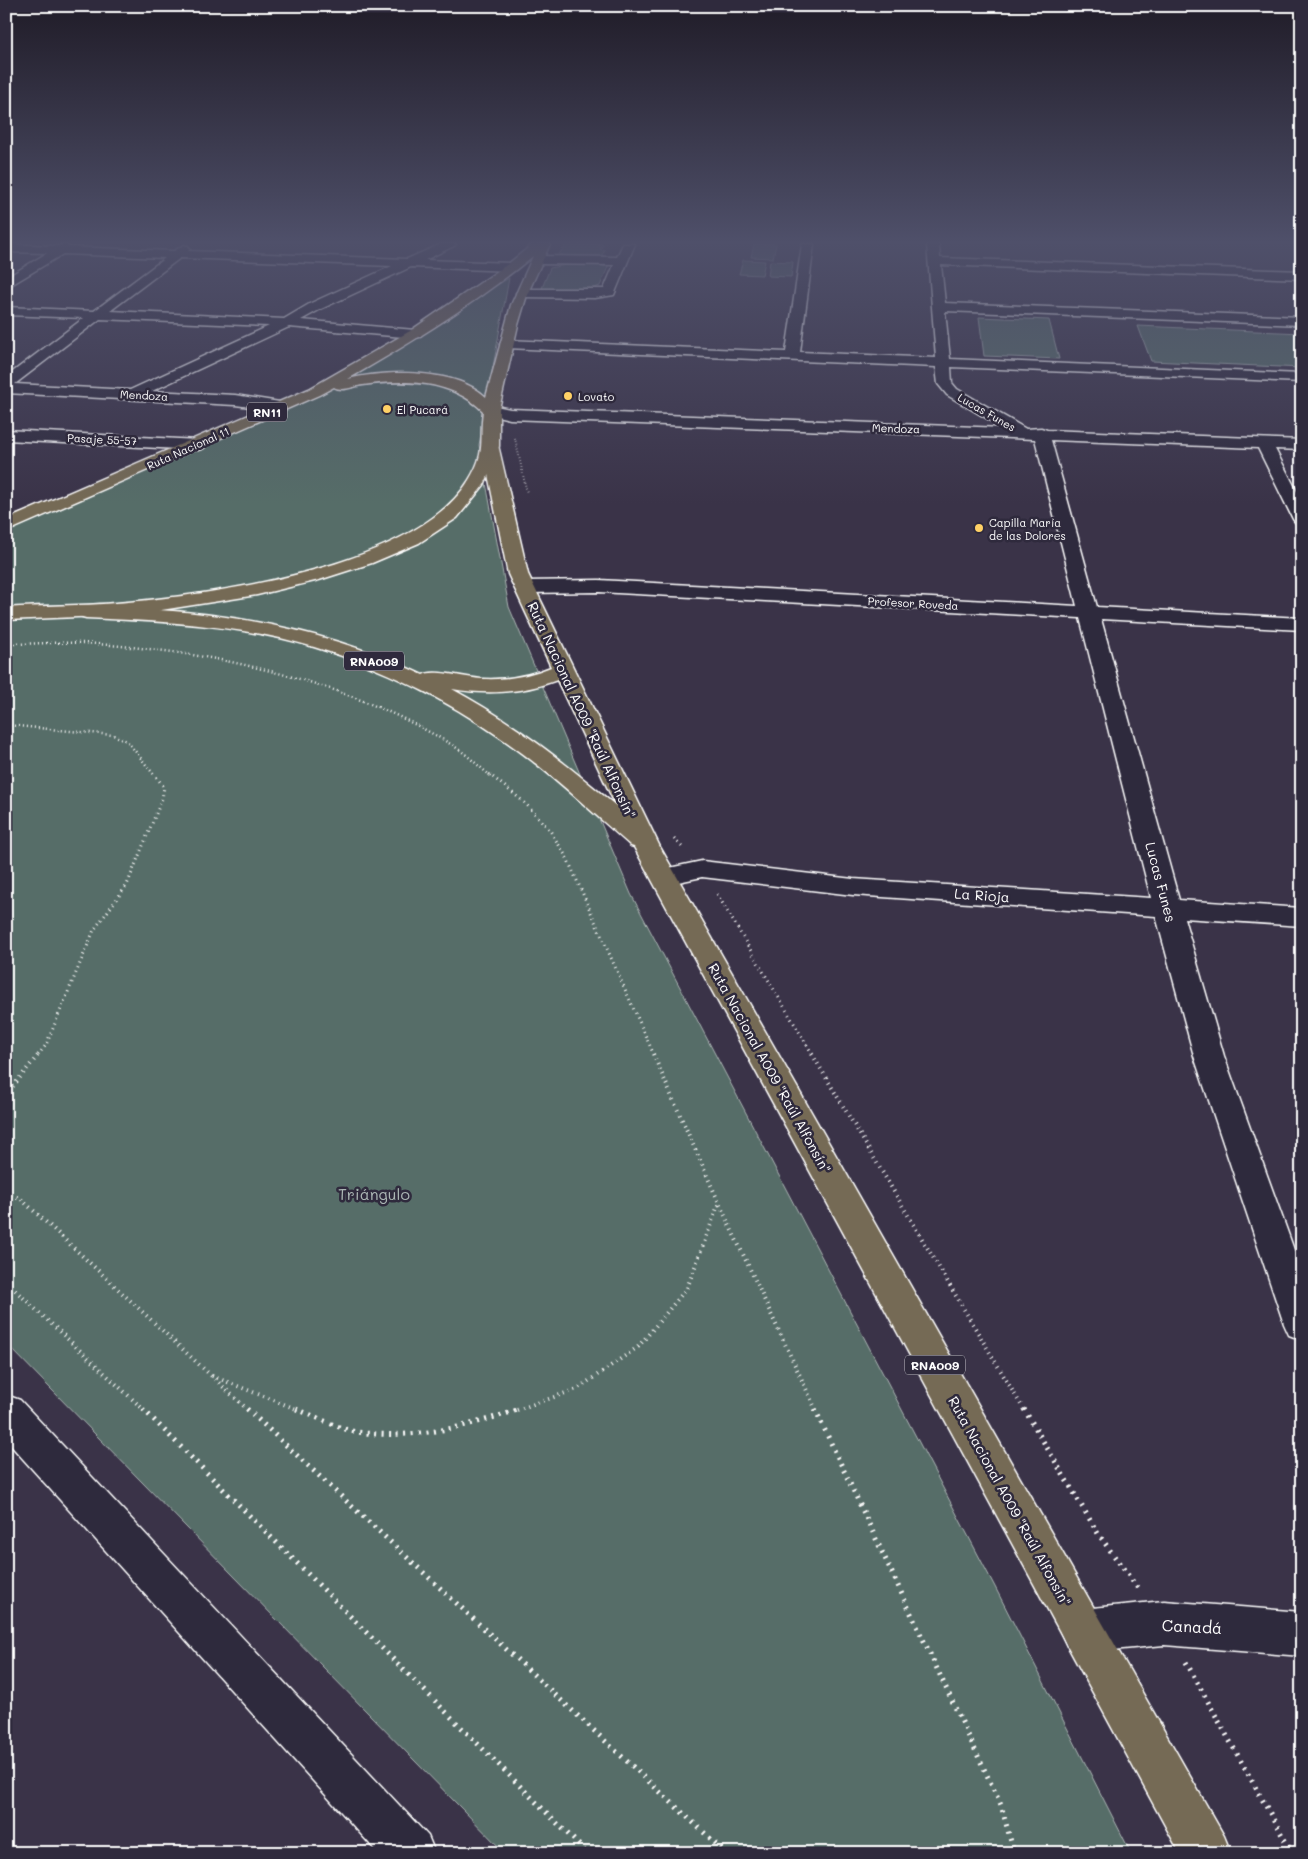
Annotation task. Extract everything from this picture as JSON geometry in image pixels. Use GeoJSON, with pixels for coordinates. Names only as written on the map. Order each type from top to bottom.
{"type":"FeatureCollection","features":[{"type":"Feature","properties":{"kind":"main road","name":"Ruta Nacional 11"},"geometry":{"type":"LineString","coordinates":[[6,529],[314,392],[420,331]]}},
{"type":"Feature","properties":{"kind":"main road","name":"Ruta Nacional A009 \"Raúl Alfonsín\""},"geometry":{"type":"LineString","coordinates":[[510,331],[491,410],[491,449],[518,574],[655,862],[1207,1853]]}},
{"type":"Feature","properties":{"kind":"main road"},"geometry":{"type":"LineString","coordinates":[[314,392],[369,380],[444,382],[470,391],[485,402],[491,410]]}},
{"type":"Feature","properties":{"kind":"main road","name":"RNA009"},"geometry":{"type":"LineString","coordinates":[[6,614],[115,609],[179,602],[282,583],[355,563],[405,542],[449,514],[464,501],[475,486],[491,449]]}},
{"type":"Feature","properties":{"kind":"main road","name":"RNA009"},"geometry":{"type":"LineString","coordinates":[[6,604],[47,611],[161,617],[229,625],[318,643],[349,652],[407,675],[442,692],[493,722],[548,761],[655,862]]}},
{"type":"Feature","properties":{"kind":"main road"},"geometry":{"type":"LineString","coordinates":[[384,666],[455,685],[500,686],[528,683],[563,670]]}},
{"type":"Feature","properties":{"kind":"street"},"geometry":{"type":"LineString","coordinates":[[6,386],[77,331]]}},
{"type":"Feature","properties":{"kind":"street"},"geometry":{"type":"LineString","coordinates":[[134,394],[270,331]]}},
{"type":"Feature","properties":{"kind":"street"},"geometry":{"type":"LineString","coordinates":[[377,331],[415,334]]}},
{"type":"Feature","properties":{"kind":"street"},"geometry":{"type":"LineString","coordinates":[[792,356],[796,331]]}},
{"type":"Feature","properties":{"kind":"street","name":"Lucas Funes"},"geometry":{"type":"LineString","coordinates":[[941,331],[945,384],[952,392],[1032,433],[1089,612],[1167,907],[1210,1056],[1302,1324]]}},
{"type":"Feature","properties":{"kind":"street"},"geometry":{"type":"LineString","coordinates":[[507,344],[1302,378]]}},
{"type":"Feature","properties":{"kind":"street","name":"Mendoza"},"geometry":{"type":"LineString","coordinates":[[6,386],[242,401],[281,406]]}},
{"type":"Feature","properties":{"kind":"street","name":"Mendoza"},"geometry":{"type":"LineString","coordinates":[[491,410],[510,414],[1302,445]]}},
{"type":"Feature","properties":{"kind":"street","name":"Pasaje 55-57"},"geometry":{"type":"LineString","coordinates":[[6,441],[14,435],[198,445]]}},
{"type":"Feature","properties":{"kind":"street"},"geometry":{"type":"LineString","coordinates":[[1264,443],[1302,519]]}},
{"type":"Feature","properties":{"kind":"street","name":"Profesor Roveda"},"geometry":{"type":"LineString","coordinates":[[524,587],[599,586],[1302,624]]}},
{"type":"Feature","properties":{"kind":"street","name":"La Rioja"},"geometry":{"type":"LineString","coordinates":[[655,862],[853,887],[1302,917]]}},
{"type":"Feature","properties":{"kind":"street"},"geometry":{"type":"LineString","coordinates":[[6,1412],[411,1853]]}},
{"type":"Feature","properties":{"kind":"street","name":"Canadá"},"geometry":{"type":"LineString","coordinates":[[1082,1631],[1164,1623],[1302,1634]]}},
{"type":"Feature","properties":{"kind":"path"},"geometry":{"type":"LineString","coordinates":[[510,414],[528,500]]}},
{"type":"Feature","properties":{"kind":"path"},"geometry":{"type":"LineString","coordinates":[[6,644],[98,645],[192,655],[252,666],[325,686],[394,713],[454,746],[524,802],[549,829],[567,858],[719,1203],[1001,1804],[1014,1853]]}},
{"type":"Feature","properties":{"kind":"path"},"geometry":{"type":"LineString","coordinates":[[6,725],[113,735],[127,741],[164,787],[162,799],[127,884],[94,930],[46,1045],[6,1095]]}},
{"type":"Feature","properties":{"kind":"path"},"geometry":{"type":"LineString","coordinates":[[668,833],[702,869],[1099,1535],[1164,1623],[1292,1853]]}},
{"type":"Feature","properties":{"kind":"path"},"geometry":{"type":"LineString","coordinates":[[6,1194],[20,1198],[726,1853]]}},
{"type":"Feature","properties":{"kind":"path"},"geometry":{"type":"LineString","coordinates":[[209,1375],[356,1432],[423,1434],[482,1422],[577,1389],[638,1347],[687,1288],[719,1203]]}},
{"type":"Feature","properties":{"kind":"path"},"geometry":{"type":"LineString","coordinates":[[6,1284],[15,1290],[155,1420],[587,1853]]}},
{"type":"Feature","properties":{"kind":"green space","name":"Triángulo"},"geometry":{"type":"Polygon","coordinates":[[[420,331],[500,331],[479,445],[509,607],[631,894],[995,1587],[1131,1853],[505,1853],[6,1343],[6,528],[281,406],[371,360],[420,331]]]}},
{"type":"Feature","properties":{"kind":"green space"},"geometry":{"type":"Polygon","coordinates":[[[981,331],[1052,331],[1059,359],[984,356],[981,331]]]}},
{"type":"Feature","properties":{"kind":"green space"},"geometry":{"type":"Polygon","coordinates":[[[1140,331],[1249,331],[1302,333],[1302,368],[1151,361],[1140,331]]]}},
{"type":"Feature","properties":{"kind":"place","name":"Lovato"},"geometry":{"type":"Point","coordinates":[568,396]}},
{"type":"Feature","properties":{"kind":"place","name":"El Pucará"},"geometry":{"type":"Point","coordinates":[387,409]}},
{"type":"Feature","properties":{"kind":"place","name":"Capilla María de las Dolores"},"geometry":{"type":"Point","coordinates":[979,528]}}]}
